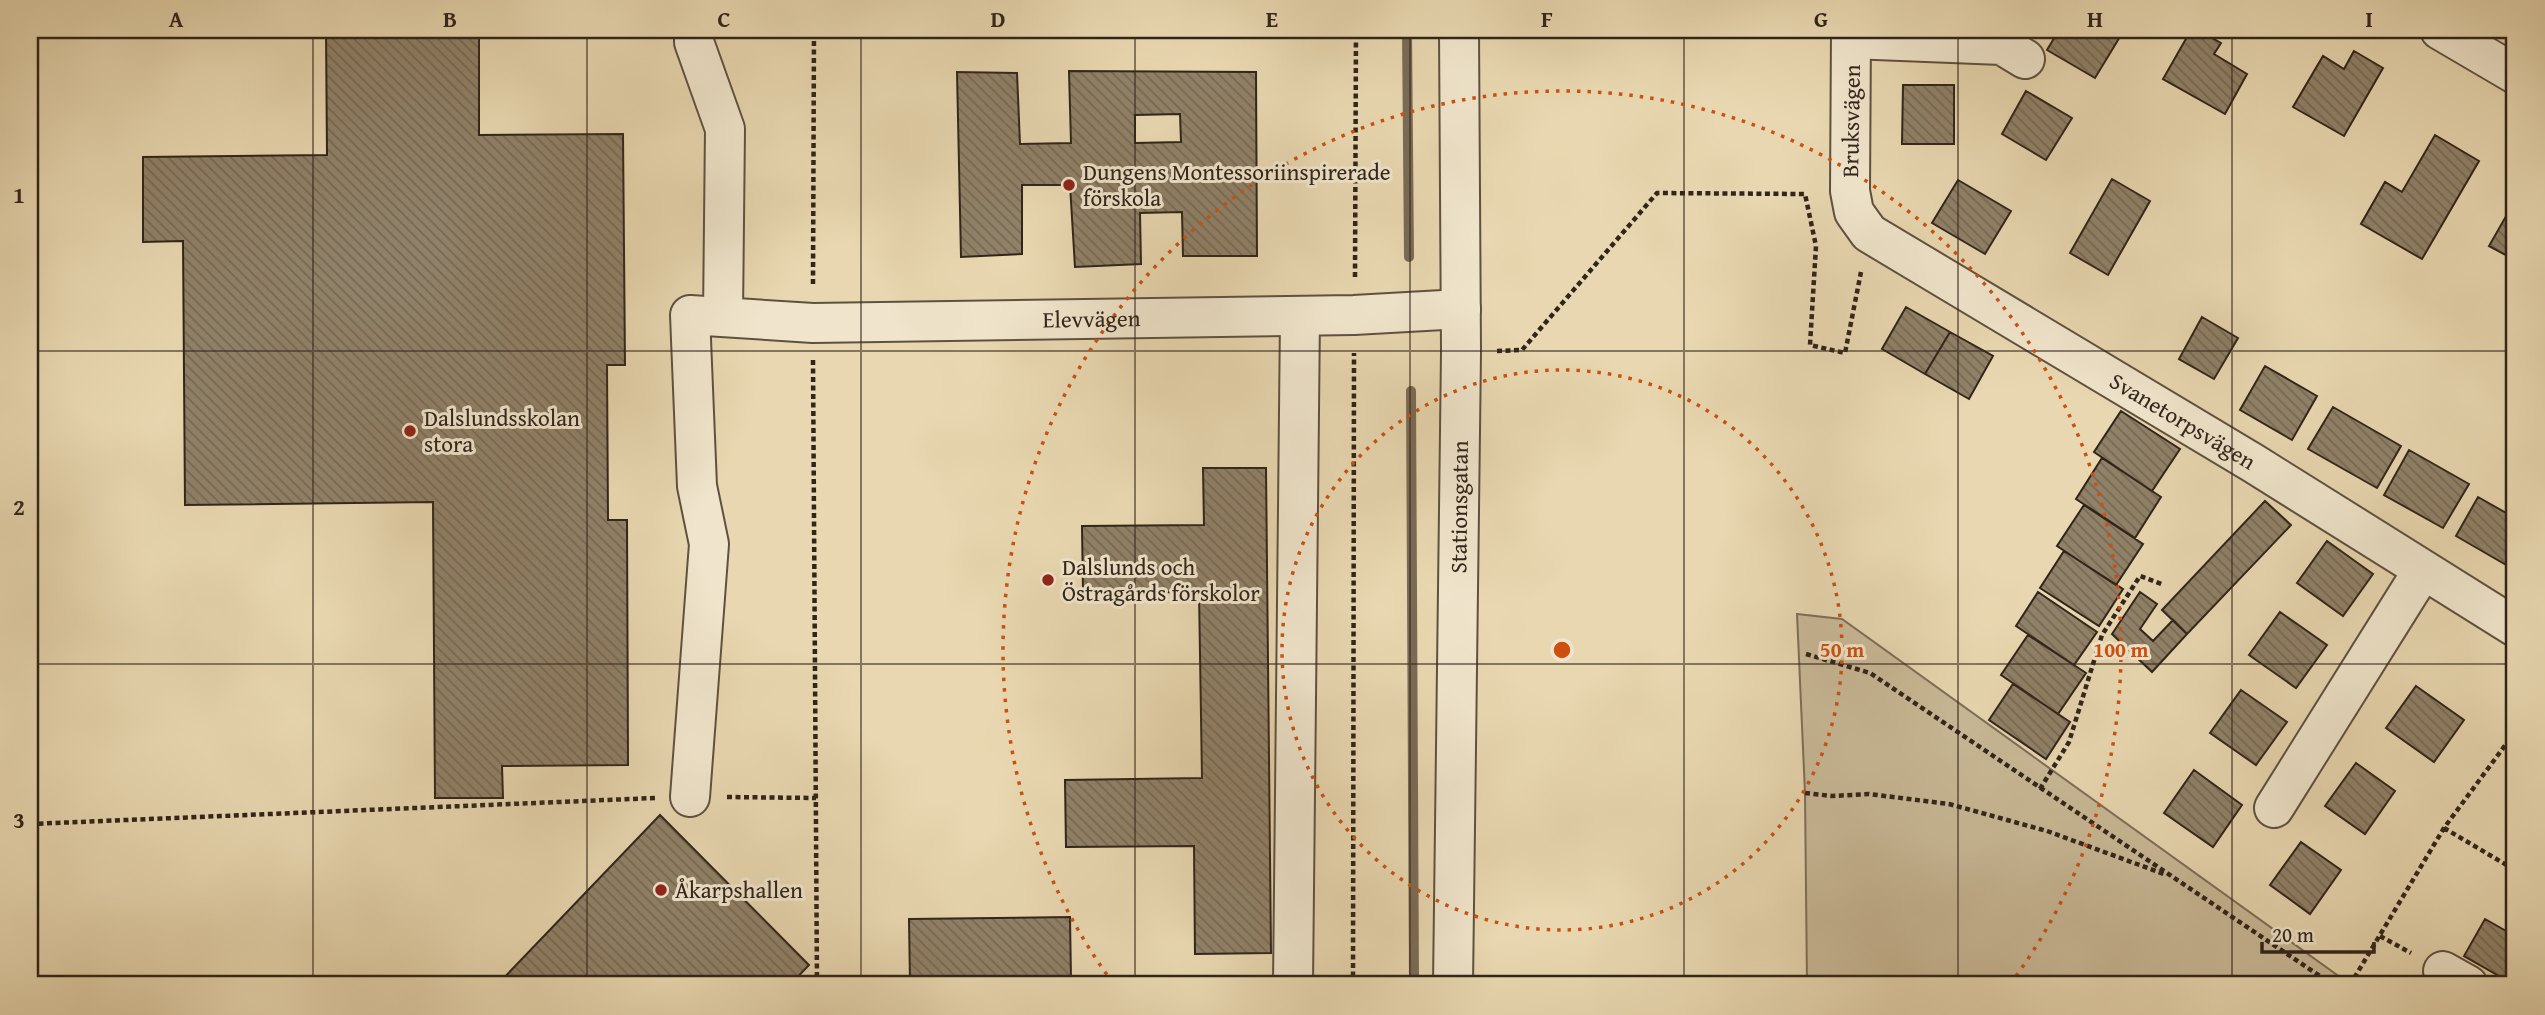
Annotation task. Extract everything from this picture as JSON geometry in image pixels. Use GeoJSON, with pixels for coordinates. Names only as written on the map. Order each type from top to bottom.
{"type":"FeatureCollection","features":[{"type":"Feature","properties":{"kind":"street"},"geometry":{"type":"LineString","coordinates":[[694,30],[694,43],[725,129],[723,315]]}},
{"type":"Feature","properties":{"kind":"street","name":"Stationsgatan"},"geometry":{"type":"LineString","coordinates":[[1453,985],[1461,352],[1459,30]]}},
{"type":"Feature","properties":{"kind":"street"},"geometry":{"type":"LineString","coordinates":[[2440,30],[2515,74]]}},
{"type":"Feature","properties":{"kind":"street"},"geometry":{"type":"LineString","coordinates":[[1851,34],[2002,45],[2025,60]]}},
{"type":"Feature","properties":{"kind":"street","name":"Bruksvägen"},"geometry":{"type":"LineString","coordinates":[[1851,34],[1850,191],[1861,223]]}},
{"type":"Feature","properties":{"kind":"street","name":"Svanetorpsvägen"},"geometry":{"type":"LineString","coordinates":[[1861,223],[2253,463],[2515,628]]}},
{"type":"Feature","properties":{"kind":"street","name":"Elevvägen"},"geometry":{"type":"LineString","coordinates":[[690,797],[709,544],[697,486],[690,315],[723,315],[813,323],[1354,315],[1461,309]]}},
{"type":"Feature","properties":{"kind":"street"},"geometry":{"type":"LineString","coordinates":[[1293,985],[1300,316]]}},
{"type":"Feature","properties":{"kind":"street"},"geometry":{"type":"LineString","coordinates":[[2274,808],[2423,569]]}},
{"type":"Feature","properties":{"kind":"path"},"geometry":{"type":"LineString","coordinates":[[814,30],[817,985]]}},
{"type":"Feature","properties":{"kind":"path"},"geometry":{"type":"LineString","coordinates":[[1353,985],[1356,30]]}},
{"type":"Feature","properties":{"kind":"path"},"geometry":{"type":"LineString","coordinates":[[1461,352],[1522,350],[1657,193],[1671,193],[1805,194],[1816,246],[1810,345],[1845,353],[1861,223]]}},
{"type":"Feature","properties":{"kind":"path"},"geometry":{"type":"LineString","coordinates":[[2040,789],[2069,742],[2102,635],[2140,576],[2164,585]]}},
{"type":"Feature","properties":{"kind":"path"},"geometry":{"type":"LineString","coordinates":[[1806,654],[1870,673],[2333,985]]}},
{"type":"Feature","properties":{"kind":"path"},"geometry":{"type":"LineString","coordinates":[[2350,985],[2444,828],[2515,732]]}},
{"type":"Feature","properties":{"kind":"path"},"geometry":{"type":"LineString","coordinates":[[1805,793],[1832,796],[1869,794],[1949,804],[2047,831],[2172,877]]}},
{"type":"Feature","properties":{"kind":"path"},"geometry":{"type":"LineString","coordinates":[[30,824],[690,797],[816,797]]}},
{"type":"Feature","properties":{"kind":"path"},"geometry":{"type":"LineString","coordinates":[[2444,828],[2515,870]]}},
{"type":"Feature","properties":{"kind":"shaded area"},"geometry":{"type":"Polygon","coordinates":[[[861,30],[1066,30],[1066,35],[861,37],[861,30]]]}},
{"type":"Feature","properties":{"kind":"shaded area"},"geometry":{"type":"Polygon","coordinates":[[[1797,614],[1842,619],[2351,985],[1807,985],[1805,793],[1797,614]]]}},
{"type":"Feature","properties":{"kind":"building"},"geometry":{"type":"Polygon","coordinates":[[[326,30],[479,30],[479,135],[623,134],[625,365],[607,365],[608,520],[627,520],[628,765],[502,766],[503,798],[435,798],[433,502],[185,505],[183,241],[143,242],[143,157],[327,155],[326,30]]]}},
{"type":"Feature","properties":{"kind":"building"},"geometry":{"type":"Polygon","coordinates":[[[2059,30],[2112,30],[2121,35],[2095,78],[2047,50],[2059,30]]]}},
{"type":"Feature","properties":{"kind":"building"},"geometry":{"type":"Polygon","coordinates":[[[2191,30],[2198,30],[2221,43],[2214,54],[2247,74],[2225,114],[2163,79],[2191,30]]]}},
{"type":"Feature","properties":{"kind":"building"},"geometry":{"type":"Polygon","coordinates":[[[2354,51],[2383,68],[2344,136],[2293,107],[2323,56],[2344,69],[2354,51]]]}},
{"type":"Feature","properties":{"kind":"building"},"geometry":{"type":"Polygon","coordinates":[[[1069,71],[1256,72],[1257,256],[1183,256],[1182,212],[1140,213],[1141,264],[1075,267],[1070,185],[1022,185],[1022,254],[961,257],[957,72],[1017,73],[1020,144],[1071,143],[1069,71]],[[1180,114],[1135,115],[1135,143],[1181,142],[1180,114]]]}},
{"type":"Feature","properties":{"kind":"building"},"geometry":{"type":"Polygon","coordinates":[[[1903,85],[1954,85],[1954,144],[1902,144],[1903,85]]]}},
{"type":"Feature","properties":{"kind":"building"},"geometry":{"type":"Polygon","coordinates":[[[2026,91],[2072,118],[2046,160],[2002,134],[2026,91]]]}},
{"type":"Feature","properties":{"kind":"building"},"geometry":{"type":"Polygon","coordinates":[[[2435,135],[2479,161],[2422,259],[2361,224],[2385,182],[2402,192],[2435,135]]]}},
{"type":"Feature","properties":{"kind":"building"},"geometry":{"type":"Polygon","coordinates":[[[2112,179],[2150,201],[2108,275],[2070,253],[2112,179]]]}},
{"type":"Feature","properties":{"kind":"building"},"geometry":{"type":"Polygon","coordinates":[[[1958,180],[2011,211],[1985,254],[1932,223],[1958,180]]]}},
{"type":"Feature","properties":{"kind":"building"},"geometry":{"type":"Polygon","coordinates":[[[2513,204],[2515,205],[2515,260],[2489,246],[2513,204]]]}},
{"type":"Feature","properties":{"kind":"building"},"geometry":{"type":"Polygon","coordinates":[[[1906,307],[1950,332],[1925,374],[1882,349],[1906,307]]]}},
{"type":"Feature","properties":{"kind":"building"},"geometry":{"type":"Polygon","coordinates":[[[2202,317],[2238,338],[2214,379],[2179,359],[2202,317]]]}},
{"type":"Feature","properties":{"kind":"building"},"geometry":{"type":"Polygon","coordinates":[[[1950,332],[1993,356],[1969,399],[1925,374],[1950,332]]]}},
{"type":"Feature","properties":{"kind":"building"},"geometry":{"type":"Polygon","coordinates":[[[2265,366],[2317,396],[2292,440],[2240,410],[2265,366]]]}},
{"type":"Feature","properties":{"kind":"building"},"geometry":{"type":"Polygon","coordinates":[[[2333,407],[2401,446],[2377,488],[2308,449],[2333,407]]]}},
{"type":"Feature","properties":{"kind":"building"},"geometry":{"type":"Polygon","coordinates":[[[2121,411],[2180,449],[2152,491],[2094,452],[2121,411]]]}},
{"type":"Feature","properties":{"kind":"building"},"geometry":{"type":"Polygon","coordinates":[[[2409,450],[2469,484],[2443,528],[2384,495],[2409,450]]]}},
{"type":"Feature","properties":{"kind":"building"},"geometry":{"type":"Polygon","coordinates":[[[2102,458],[2161,497],[2135,538],[2076,499],[2102,458]]]}},
{"type":"Feature","properties":{"kind":"building"},"geometry":{"type":"Polygon","coordinates":[[[1203,468],[1266,468],[1271,953],[1195,954],[1194,846],[1066,847],[1065,780],[1202,778],[1199,592],[1083,593],[1082,526],[1204,525],[1203,468]]]}},
{"type":"Feature","properties":{"kind":"building"},"geometry":{"type":"Polygon","coordinates":[[[2478,497],[2515,518],[2515,570],[2456,536],[2478,497]]]}},
{"type":"Feature","properties":{"kind":"building"},"geometry":{"type":"Polygon","coordinates":[[[2265,501],[2291,525],[2187,634],[2162,610],[2265,501]]]}},
{"type":"Feature","properties":{"kind":"building"},"geometry":{"type":"Polygon","coordinates":[[[2084,505],[2143,544],[2116,585],[2057,546],[2084,505]]]}},
{"type":"Feature","properties":{"kind":"building"},"geometry":{"type":"Polygon","coordinates":[[[2327,541],[2373,574],[2343,616],[2297,583],[2327,541]]]}},
{"type":"Feature","properties":{"kind":"building"},"geometry":{"type":"Polygon","coordinates":[[[2064,551],[2123,589],[2099,626],[2040,588],[2064,551]]]}},
{"type":"Feature","properties":{"kind":"building"},"geometry":{"type":"Polygon","coordinates":[[[2038,592],[2097,632],[2074,665],[2016,626],[2038,592]]]}},
{"type":"Feature","properties":{"kind":"building"},"geometry":{"type":"Polygon","coordinates":[[[2140,592],[2157,604],[2140,629],[2153,641],[2173,620],[2187,634],[2152,672],[2112,634],[2140,592]]]}},
{"type":"Feature","properties":{"kind":"building"},"geometry":{"type":"Polygon","coordinates":[[[2280,612],[2327,645],[2296,688],[2249,655],[2280,612]]]}},
{"type":"Feature","properties":{"kind":"building"},"geometry":{"type":"Polygon","coordinates":[[[2028,635],[2086,673],[2058,714],[2001,675],[2028,635]]]}},
{"type":"Feature","properties":{"kind":"building"},"geometry":{"type":"Polygon","coordinates":[[[2013,684],[2070,722],[2046,759],[1989,720],[2013,684]]]}},
{"type":"Feature","properties":{"kind":"building"},"geometry":{"type":"Polygon","coordinates":[[[2416,686],[2464,720],[2434,762],[2386,728],[2416,686]]]}},
{"type":"Feature","properties":{"kind":"building"},"geometry":{"type":"Polygon","coordinates":[[[2241,690],[2287,722],[2256,765],[2210,733],[2241,690]]]}},
{"type":"Feature","properties":{"kind":"building"},"geometry":{"type":"Polygon","coordinates":[[[2356,763],[2395,791],[2365,834],[2325,806],[2356,763]]]}},
{"type":"Feature","properties":{"kind":"building"},"geometry":{"type":"Polygon","coordinates":[[[2194,770],[2242,805],[2213,847],[2164,813],[2194,770]]]}},
{"type":"Feature","properties":{"kind":"building","name":"Åkarpshallen"},"geometry":{"type":"Polygon","coordinates":[[[660,815],[809,965],[790,985],[497,985],[660,815]]]}},
{"type":"Feature","properties":{"kind":"building"},"geometry":{"type":"Polygon","coordinates":[[[2301,842],[2341,870],[2310,914],[2270,885],[2301,842]]]}},
{"type":"Feature","properties":{"kind":"building"},"geometry":{"type":"Polygon","coordinates":[[[1070,917],[1071,980],[910,982],[909,919],[1070,917]]]}},
{"type":"Feature","properties":{"kind":"building"},"geometry":{"type":"Polygon","coordinates":[[[2485,919],[2515,936],[2515,985],[2464,956],[2485,919]]]}},
{"type":"Feature","properties":{"kind":"waterway"},"geometry":{"type":"LineString","coordinates":[[1407,30],[1409,257]]}},
{"type":"Feature","properties":{"kind":"waterway"},"geometry":{"type":"LineString","coordinates":[[1411,391],[1414,985]]}},
{"type":"Feature","properties":{"kind":"place","name":"Dungens Montessoriinspirerade förskola"},"geometry":{"type":"Point","coordinates":[1069,185]}},
{"type":"Feature","properties":{"kind":"place","name":"Dalslundsskolan stora"},"geometry":{"type":"Point","coordinates":[410,431]}},
{"type":"Feature","properties":{"kind":"place","name":"Dalslunds och Östragårds förskolor"},"geometry":{"type":"Point","coordinates":[1048,580]}},
{"type":"Feature","properties":{"kind":"place","name":"Åkarpshallen"},"geometry":{"type":"Point","coordinates":[661,890]}}]}
